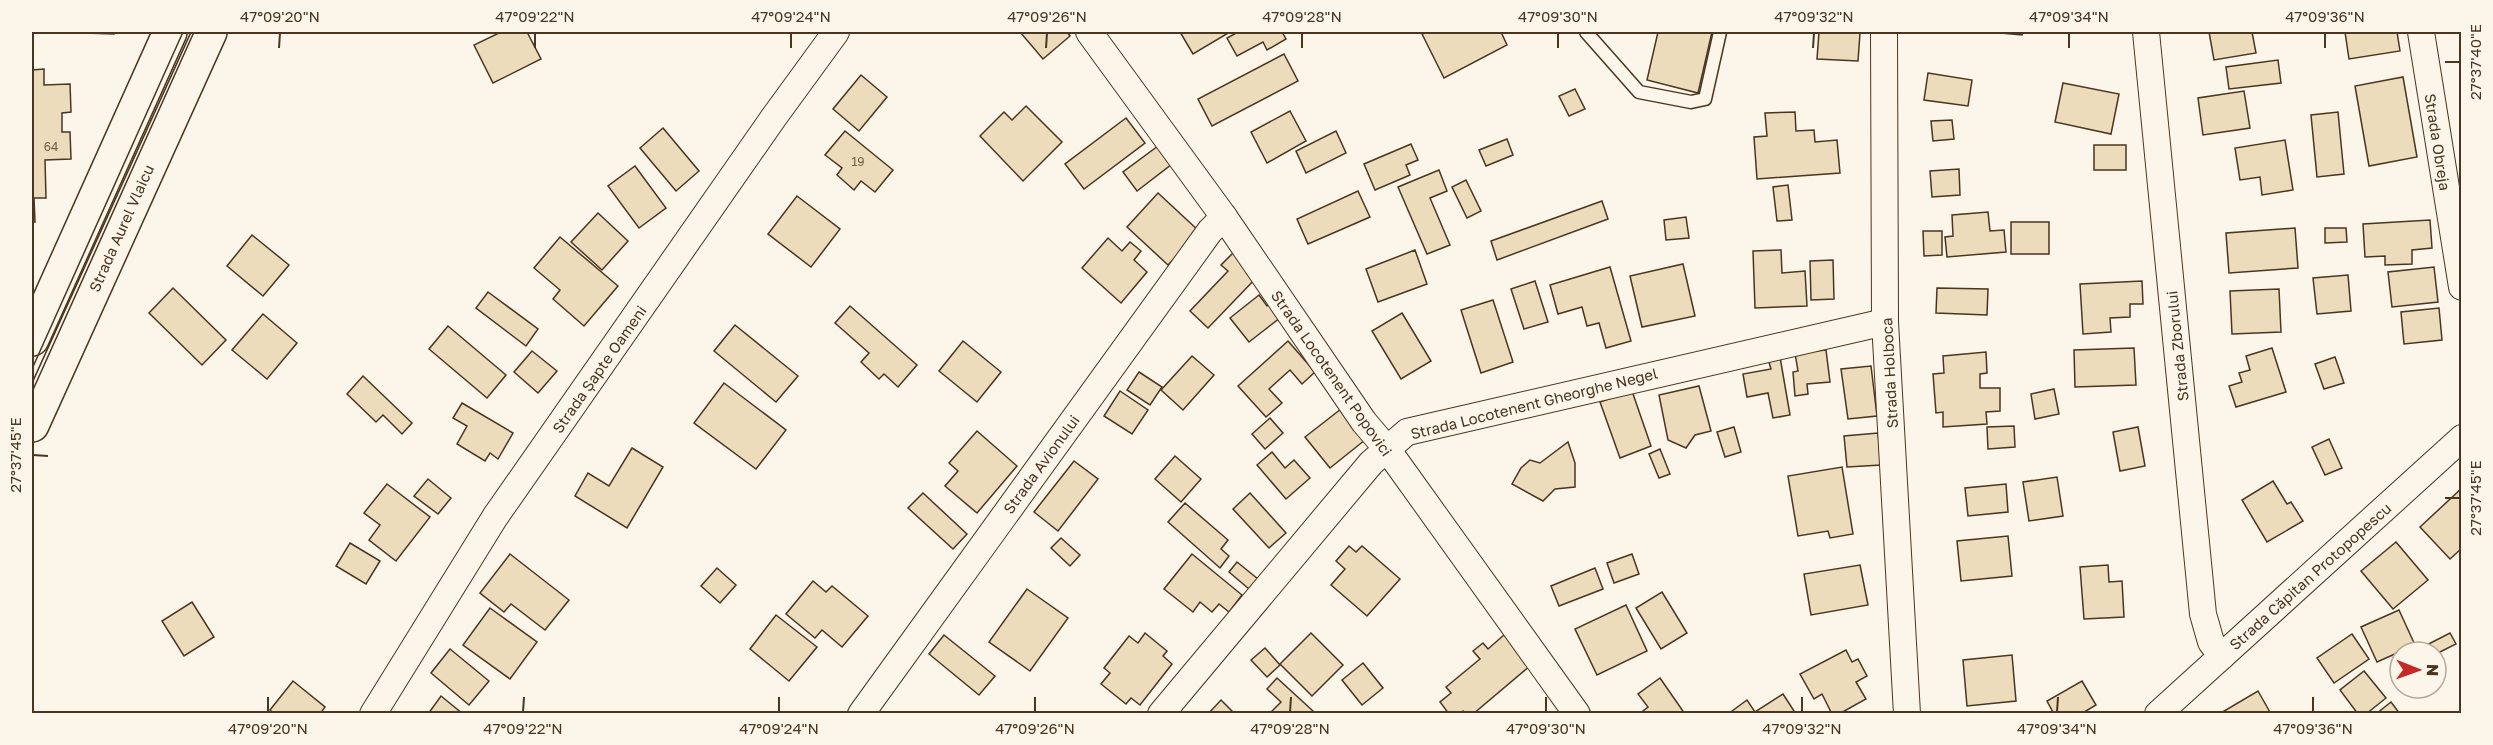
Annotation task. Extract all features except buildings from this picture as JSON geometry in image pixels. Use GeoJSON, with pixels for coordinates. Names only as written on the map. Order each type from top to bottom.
{"type":"FeatureCollection","features":[{"type":"Feature","properties":{"kind":"main road"},"geometry":{"type":"LineString","coordinates":[[32,339],[170,32]]}},
{"type":"Feature","properties":{"kind":"main road","name":"Strada Aurel Vlaicu"},"geometry":{"type":"LineString","coordinates":[[32,425],[210,32]]}},
{"type":"Feature","properties":{"kind":"street","name":"Strada Șapte Oameni"},"geometry":{"type":"LineString","coordinates":[[372,714],[495,517],[774,117],[836,32]]}},
{"type":"Feature","properties":{"kind":"street","name":"Strada Locotenent Popovici"},"geometry":{"type":"LineString","coordinates":[[1089,32],[1224,217],[1364,422],[1387,449],[1577,714]]}},
{"type":"Feature","properties":{"kind":"street","name":"Strada Holboca"},"geometry":{"type":"LineString","coordinates":[[1884,32],[1886,322],[1907,714]]}},
{"type":"Feature","properties":{"kind":"street","name":"Strada Zborului"},"geometry":{"type":"LineString","coordinates":[[2146,32],[2203,614],[2211,642],[2222,656]]}},
{"type":"Feature","properties":{"kind":"street","name":"Strada Obreja"},"geometry":{"type":"LineString","coordinates":[[2421,32],[2462,287]]}},
{"type":"Feature","properties":{"kind":"street","name":"Strada Avionului"},"geometry":{"type":"LineString","coordinates":[[861,714],[1210,231],[1224,217]]}},
{"type":"Feature","properties":{"kind":"street","name":"Strada Locotenent Gheorghe Negel"},"geometry":{"type":"LineString","coordinates":[[1161,714],[1371,463],[1407,432],[1886,322]]}},
{"type":"Feature","properties":{"kind":"street","name":"Strada Căpitan Protopopescu"},"geometry":{"type":"LineString","coordinates":[[2158,714],[2462,438]]}},
{"type":"Feature","properties":{"kind":"lane"},"geometry":{"type":"LineString","coordinates":[[1586,32],[1639,92],[1690,102],[1705,99],[1720,32]]}},
{"type":"Feature","properties":{"kind":"tram line"},"geometry":{"type":"LineString","coordinates":[[32,369],[183,32]]}},
{"type":"Feature","properties":{"kind":"tram line"},"geometry":{"type":"LineString","coordinates":[[32,392],[194,32]]}}]}
